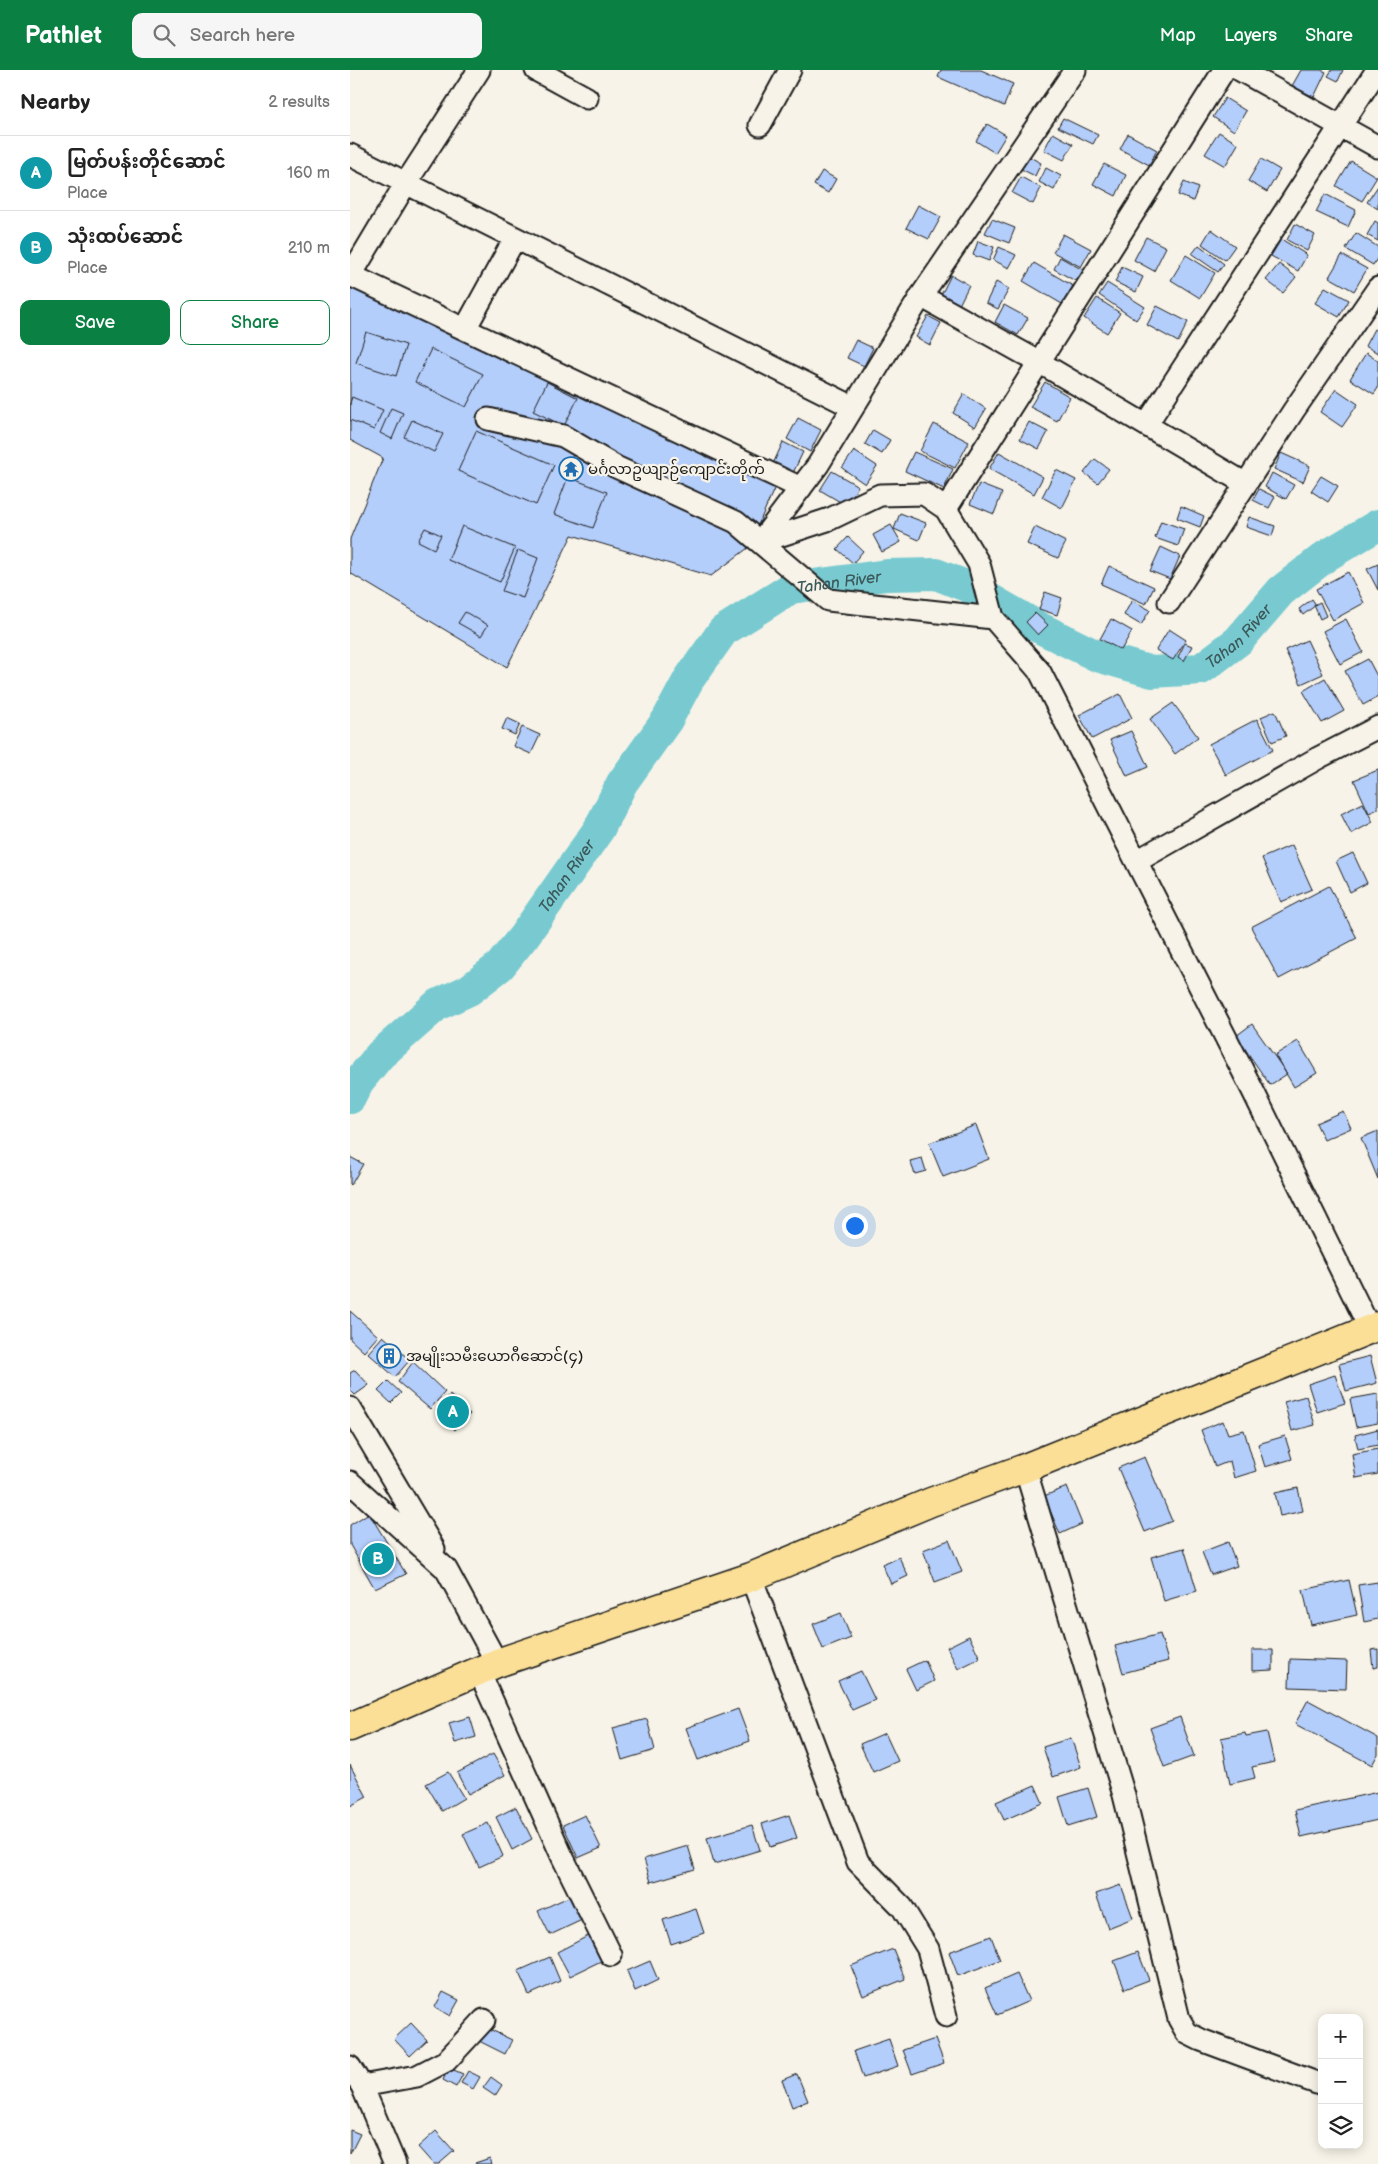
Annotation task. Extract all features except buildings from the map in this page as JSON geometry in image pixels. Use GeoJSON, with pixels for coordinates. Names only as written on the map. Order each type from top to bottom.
{"type":"FeatureCollection","features":[{"type":"Feature","properties":{"kind":"highway"},"geometry":{"type":"LineString","coordinates":[[350,1727],[488,1667],[751,1577],[931,1502],[1025,1468],[1374,1327]]}},
{"type":"Feature","properties":{"kind":"street"},"geometry":{"type":"LineString","coordinates":[[479,70],[406,183],[351,275],[800,488]]}},
{"type":"Feature","properties":{"kind":"street"},"geometry":{"type":"LineString","coordinates":[[536,70],[587,98]]}},
{"type":"Feature","properties":{"kind":"street"},"geometry":{"type":"LineString","coordinates":[[760,124],[790,70]]}},
{"type":"Feature","properties":{"kind":"street"},"geometry":{"type":"LineString","coordinates":[[760,542],[818,465],[921,296],[1075,70]]}},
{"type":"Feature","properties":{"kind":"street"},"geometry":{"type":"LineString","coordinates":[[946,509],[1224,70]]}},
{"type":"Feature","properties":{"kind":"street"},"geometry":{"type":"LineString","coordinates":[[1240,70],[1378,146]]}},
{"type":"Feature","properties":{"kind":"street"},"geometry":{"type":"LineString","coordinates":[[1146,425],[1377,70]]}},
{"type":"Feature","properties":{"kind":"street"},"geometry":{"type":"LineString","coordinates":[[350,155],[853,407]]}},
{"type":"Feature","properties":{"kind":"street"},"geometry":{"type":"LineString","coordinates":[[465,329],[515,238]]}},
{"type":"Feature","properties":{"kind":"street"},"geometry":{"type":"LineString","coordinates":[[1169,602],[1378,288]]}},
{"type":"Feature","properties":{"kind":"street"},"geometry":{"type":"LineString","coordinates":[[921,296],[1039,362],[1246,484]]}},
{"type":"Feature","properties":{"kind":"street"},"geometry":{"type":"LineString","coordinates":[[488,419],[563,436],[616,467],[736,522],[828,600],[993,618]]}},
{"type":"Feature","properties":{"kind":"street"},"geometry":{"type":"LineString","coordinates":[[760,542],[830,518],[880,495],[924,494],[946,509],[978,564],[993,618],[1040,672],[1374,1327]]}},
{"type":"Feature","properties":{"kind":"street"},"geometry":{"type":"LineString","coordinates":[[1137,861],[1318,758],[1378,727]]}},
{"type":"Feature","properties":{"kind":"street"},"geometry":{"type":"LineString","coordinates":[[350,1408],[446,1569],[488,1667],[562,1856],[611,1955]]}},
{"type":"Feature","properties":{"kind":"street"},"geometry":{"type":"LineString","coordinates":[[1025,1468],[1124,1795],[1178,2019],[1187,2033],[1201,2040],[1318,2084]]}},
{"type":"Feature","properties":{"kind":"street"},"geometry":{"type":"LineString","coordinates":[[350,1482],[446,1569]]}},
{"type":"Feature","properties":{"kind":"street"},"geometry":{"type":"LineString","coordinates":[[751,1577],[858,1862],[902,1907],[928,1949],[946,2016]]}},
{"type":"Feature","properties":{"kind":"street"},"geometry":{"type":"LineString","coordinates":[[362,2086],[417,2076],[446,2061],[484,2020]]}},
{"type":"Feature","properties":{"kind":"street"},"geometry":{"type":"LineString","coordinates":[[350,2067],[362,2086],[395,2164]]}},
{"type":"Feature","properties":{"kind":"waterway","name":"Tahan River"},"geometry":{"type":"LineString","coordinates":[[350,1098],[358,1082],[380,1055],[437,1005],[469,990],[500,966],[524,936],[599,829],[622,783],[667,720],[689,679],[723,631],[791,588],[887,575],[936,574],[971,588],[1040,628],[1097,656],[1152,672],[1201,669],[1238,641],[1281,591],[1326,556],[1378,525]]}},
{"type":"Feature","properties":{"kind":"place","name":"မင်္ဂလာဥယျာဉ်ကျောင်းတိုက်"},"geometry":{"type":"Point","coordinates":[571,469]}},
{"type":"Feature","properties":{"kind":"place","name":"အမျိုးသမီးယောဂီဆောင်(၄)"},"geometry":{"type":"Point","coordinates":[389,1356]}},
{"type":"Feature","properties":{"kind":"place","name":"မြတ်ပန်းတိုင်ဆောင်"},"geometry":{"type":"Point","coordinates":[453,1412]}},
{"type":"Feature","properties":{"kind":"place","name":"သုံးထပ်ဆောင်"},"geometry":{"type":"Point","coordinates":[378,1559]}}]}
